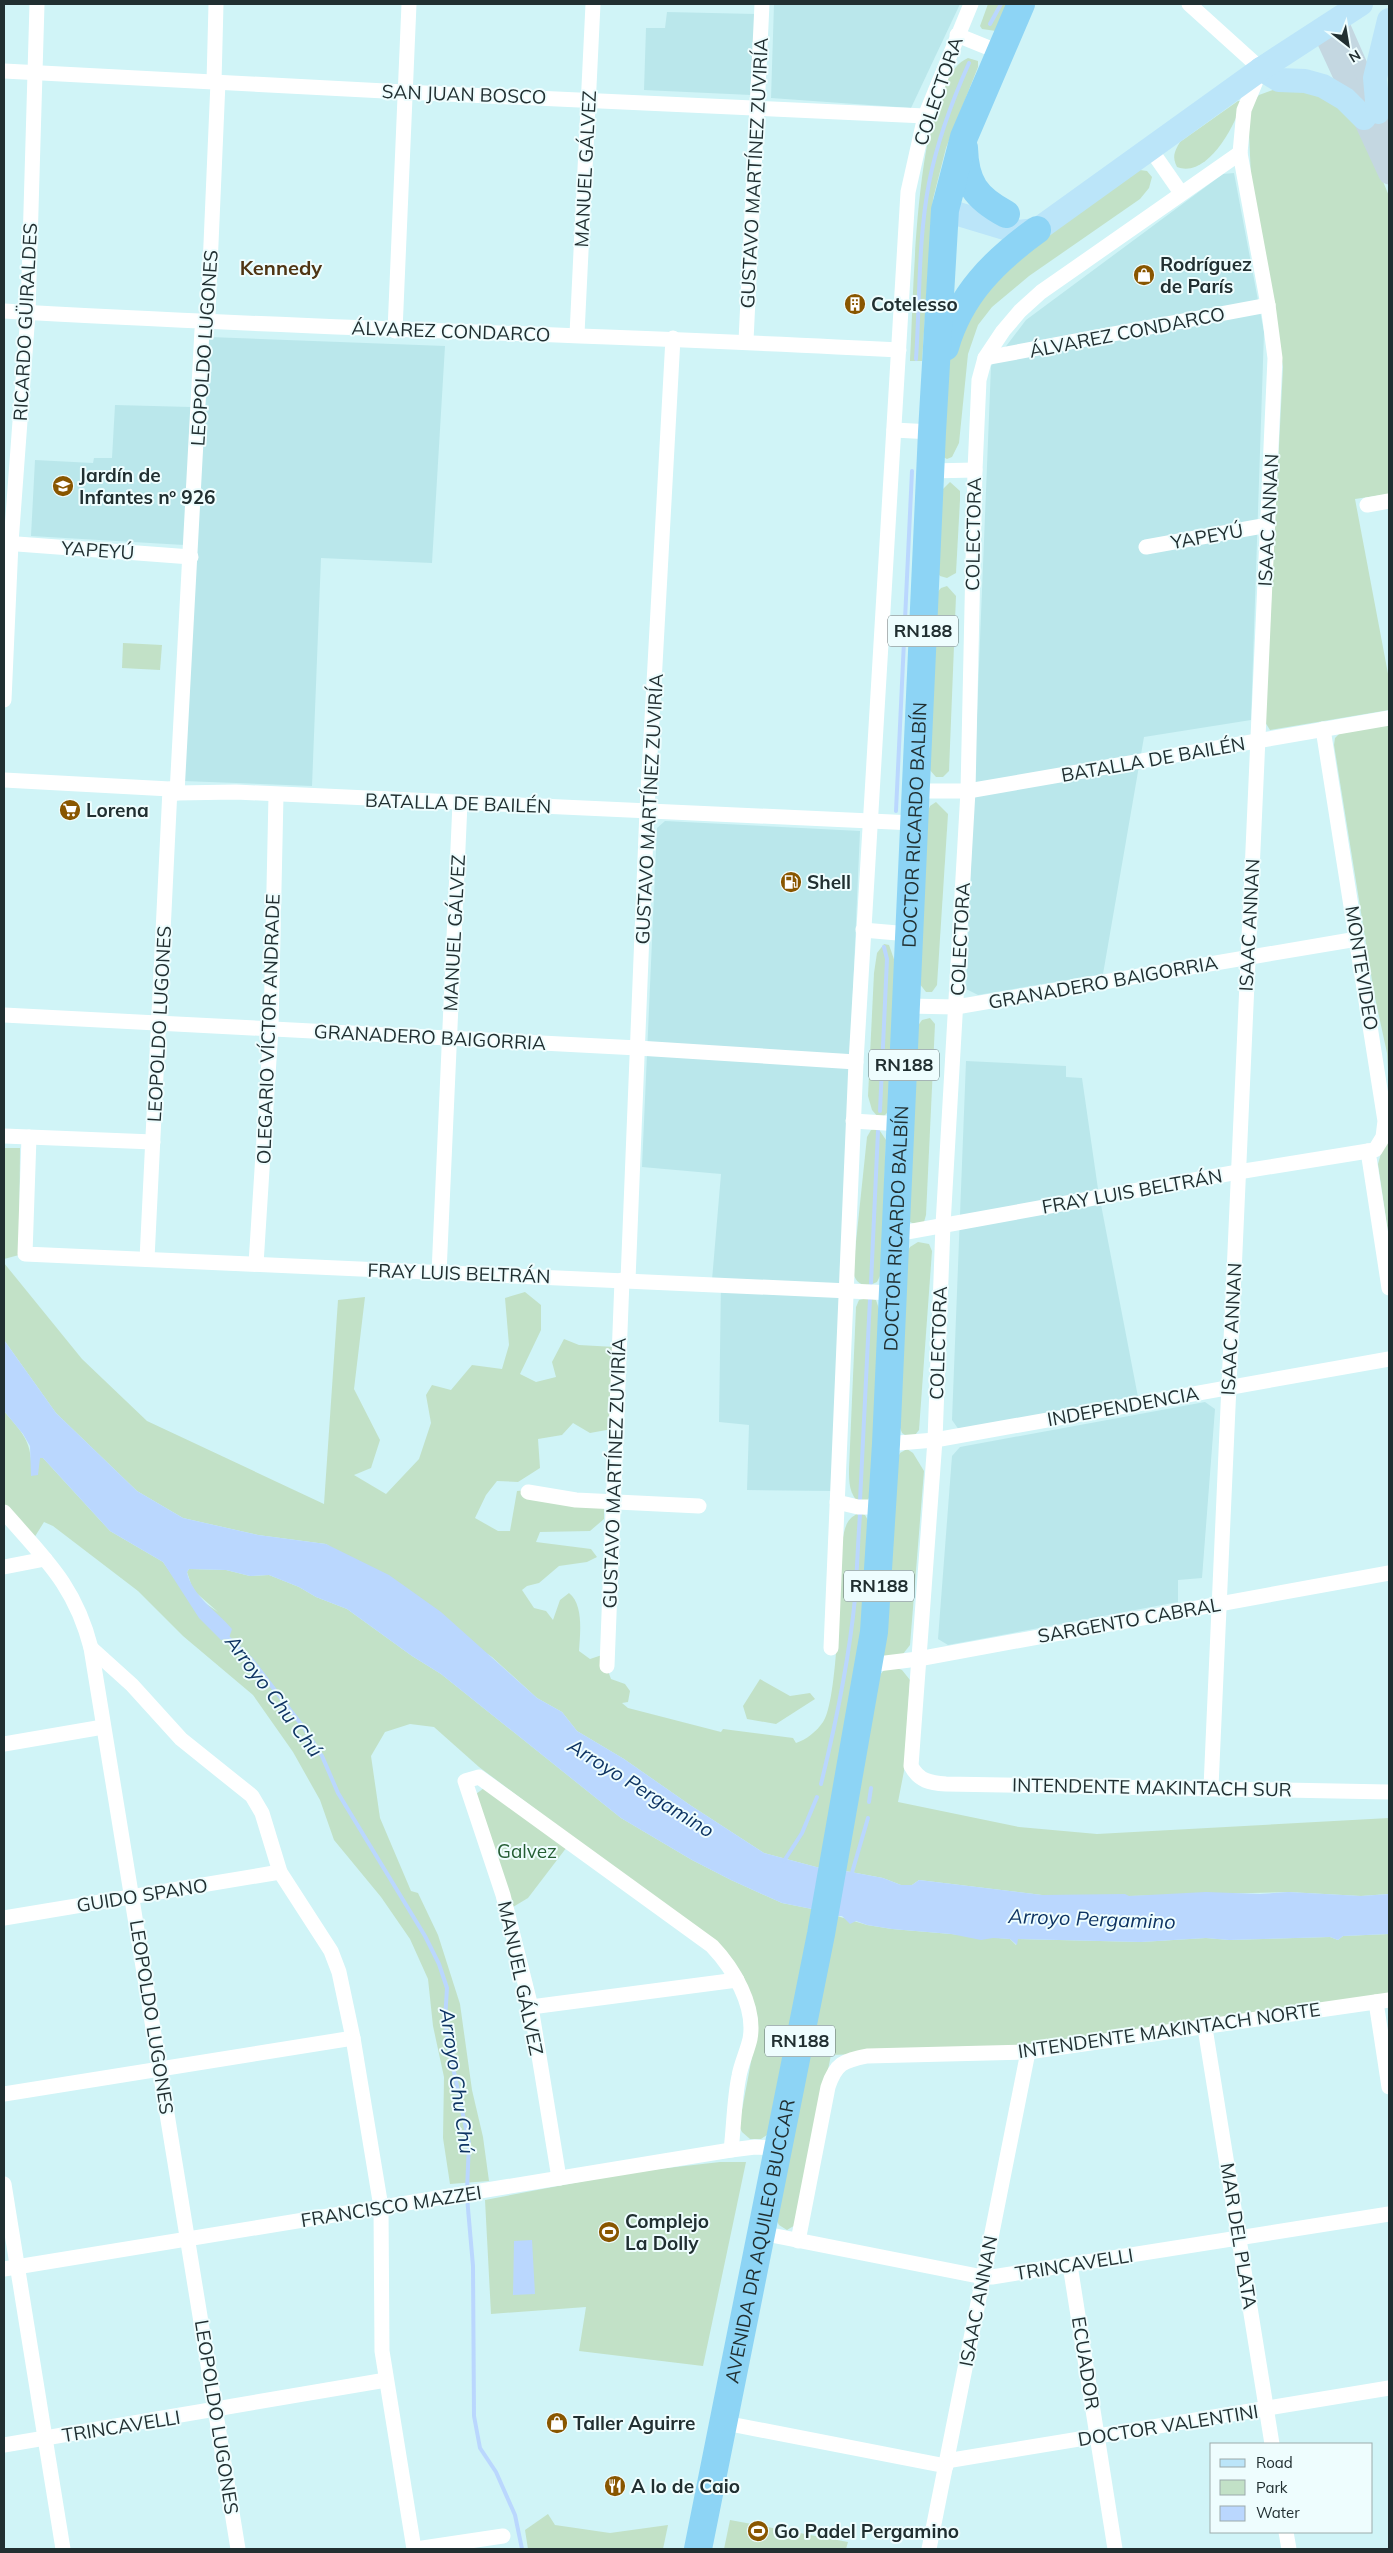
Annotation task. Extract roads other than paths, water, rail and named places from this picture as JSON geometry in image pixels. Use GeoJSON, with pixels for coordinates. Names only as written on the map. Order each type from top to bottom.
{"type":"FeatureCollection","features":[{"type":"Feature","properties":{"kind":"highway","name":"RN188"},"geometry":{"type":"LineString","coordinates":[[934,392],[946,206],[964,137],[999,52],[1022,4]]}},
{"type":"Feature","properties":{"kind":"highway"},"geometry":{"type":"LineString","coordinates":[[964,137],[965,162],[969,180],[975,191],[983,199],[1006,214]]}},
{"type":"Feature","properties":{"kind":"highway"},"geometry":{"type":"LineString","coordinates":[[934,392],[950,330],[970,291],[999,259],[1037,230]]}},
{"type":"Feature","properties":{"kind":"highway","name":"DOCTOR RICARDO BALBÍN"},"geometry":{"type":"LineString","coordinates":[[821,1934],[869,1665],[877,1605],[907,1006],[934,392]]}},
{"type":"Feature","properties":{"kind":"highway","name":"AVENIDA DR AQUILEO BUCCAR"},"geometry":{"type":"LineString","coordinates":[[698,2549],[821,1934]]}},
{"type":"Feature","properties":{"kind":"main road"},"geometry":{"type":"LineString","coordinates":[[946,206],[1018,232],[1037,230],[1149,148],[1262,69],[1361,4]]}},
{"type":"Feature","properties":{"kind":"main road"},"geometry":{"type":"LineString","coordinates":[[1371,115],[1375,78],[1389,20]]}},
{"type":"Feature","properties":{"kind":"main road"},"geometry":{"type":"LineString","coordinates":[[1330,24],[1371,115],[1389,174]]}},
{"type":"Feature","properties":{"kind":"main road"},"geometry":{"type":"LineString","coordinates":[[1262,69],[1278,80],[1305,81],[1323,86],[1371,115],[1389,138]]}},
{"type":"Feature","properties":{"kind":"main road"},"geometry":{"type":"LineString","coordinates":[[946,206],[1029,217],[1047,212],[1149,148]]}},
{"type":"Feature","properties":{"kind":"street","name":"RICARDO GÜIRALDES"},"geometry":{"type":"LineString","coordinates":[[4,700],[7,543],[28,313],[37,4]]}},
{"type":"Feature","properties":{"kind":"street","name":"LEOPOLDO LUGONES"},"geometry":{"type":"LineString","coordinates":[[147,1259],[174,791],[191,557],[202,330],[208,313],[216,82],[216,4]]}},
{"type":"Feature","properties":{"kind":"street"},"geometry":{"type":"LineString","coordinates":[[395,331],[409,4]]}},
{"type":"Feature","properties":{"kind":"street","name":"MANUEL GÁLVEZ"},"geometry":{"type":"LineString","coordinates":[[577,334],[593,4]]}},
{"type":"Feature","properties":{"kind":"street","name":"GUSTAVO MARTÍNEZ ZUVIRÍA"},"geometry":{"type":"LineString","coordinates":[[746,342],[762,4]]}},
{"type":"Feature","properties":{"kind":"street","name":"COLECTORA"},"geometry":{"type":"LineString","coordinates":[[831,1648],[856,1062],[908,192],[925,116],[970,4]]}},
{"type":"Feature","properties":{"kind":"street"},"geometry":{"type":"LineString","coordinates":[[1189,4],[1262,69]]}},
{"type":"Feature","properties":{"kind":"street"},"geometry":{"type":"LineString","coordinates":[[957,35],[999,52]]}},
{"type":"Feature","properties":{"kind":"street","name":"ISAAC ANNAN"},"geometry":{"type":"LineString","coordinates":[[1211,1787],[1275,358],[1268,305],[1240,153],[1244,110],[1262,69]]}},
{"type":"Feature","properties":{"kind":"street","name":"SAN JUAN BOSCO"},"geometry":{"type":"LineString","coordinates":[[4,71],[925,116]]}},
{"type":"Feature","properties":{"kind":"street"},"geometry":{"type":"LineString","coordinates":[[1149,148],[1181,193]]}},
{"type":"Feature","properties":{"kind":"street","name":"COLECTORA"},"geometry":{"type":"LineString","coordinates":[[916,1776],[911,1766],[935,1440],[943,1225],[968,792],[975,470],[979,380],[985,358],[1003,331],[1020,311],[1041,292],[1240,153]]}},
{"type":"Feature","properties":{"kind":"street","name":"ÁLVAREZ CONDARCO"},"geometry":{"type":"LineString","coordinates":[[985,358],[1268,305]]}},
{"type":"Feature","properties":{"kind":"street","name":"ÁLVAREZ CONDARCO"},"geometry":{"type":"LineString","coordinates":[[4,311],[395,331],[577,334],[899,350]]}},
{"type":"Feature","properties":{"kind":"street","name":"GUSTAVO MARTÍNEZ ZUVIRÍA"},"geometry":{"type":"LineString","coordinates":[[607,1666],[613,1502],[638,1048],[647,810],[673,338]]}},
{"type":"Feature","properties":{"kind":"street"},"geometry":{"type":"LineString","coordinates":[[894,430],[932,432]]}},
{"type":"Feature","properties":{"kind":"street"},"geometry":{"type":"LineString","coordinates":[[930,471],[975,470]]}},
{"type":"Feature","properties":{"kind":"street"},"geometry":{"type":"LineString","coordinates":[[1366,505],[1389,501]]}},
{"type":"Feature","properties":{"kind":"street","name":"YAPEYÚ"},"geometry":{"type":"LineString","coordinates":[[1146,547],[1268,525]]}},
{"type":"Feature","properties":{"kind":"street","name":"YAPEYÚ"},"geometry":{"type":"LineString","coordinates":[[7,543],[191,557]]}},
{"type":"Feature","properties":{"kind":"street","name":"BATALLA DE BAILÉN"},"geometry":{"type":"LineString","coordinates":[[916,791],[968,792],[1389,718]]}},
{"type":"Feature","properties":{"kind":"street","name":"MONTEVIDEO"},"geometry":{"type":"LineString","coordinates":[[1323,729],[1385,1121],[1383,1137],[1375,1150],[1368,1151]]}},
{"type":"Feature","properties":{"kind":"street","name":"BATALLA DE BAILÉN"},"geometry":{"type":"LineString","coordinates":[[4,780],[174,791],[914,823]]}},
{"type":"Feature","properties":{"kind":"street","name":"OLEGARIO VÍCTOR ANDRADE"},"geometry":{"type":"LineString","coordinates":[[256,1264],[271,1028],[276,795]]}},
{"type":"Feature","properties":{"kind":"street","name":"MANUEL GÁLVEZ"},"geometry":{"type":"LineString","coordinates":[[439,1273],[460,802]]}},
{"type":"Feature","properties":{"kind":"street"},"geometry":{"type":"LineString","coordinates":[[863,930],[909,934]]}},
{"type":"Feature","properties":{"kind":"street","name":"GRANADERO BAIGORRIA"},"geometry":{"type":"LineString","coordinates":[[907,1006],[956,1007],[1357,939]]}},
{"type":"Feature","properties":{"kind":"street","name":"GRANADERO BAIGORRIA"},"geometry":{"type":"LineString","coordinates":[[4,1014],[160,1024],[271,1028],[638,1048],[856,1062]]}},
{"type":"Feature","properties":{"kind":"street"},"geometry":{"type":"LineString","coordinates":[[853,1120],[901,1124]]}},
{"type":"Feature","properties":{"kind":"street"},"geometry":{"type":"LineString","coordinates":[[4,1136],[153,1142]]}},
{"type":"Feature","properties":{"kind":"street","name":"FRAY LUIS BELTRÁN"},"geometry":{"type":"LineString","coordinates":[[29,1137],[25,1254],[893,1293]]}},
{"type":"Feature","properties":{"kind":"street"},"geometry":{"type":"LineString","coordinates":[[1368,1151],[1389,1288]]}},
{"type":"Feature","properties":{"kind":"street","name":"FRAY LUIS BELTRÁN"},"geometry":{"type":"LineString","coordinates":[[896,1234],[1238,1172],[1368,1151]]}},
{"type":"Feature","properties":{"kind":"street","name":"INDEPENDENCIA"},"geometry":{"type":"LineString","coordinates":[[886,1444],[935,1440],[1389,1359]]}},
{"type":"Feature","properties":{"kind":"street"},"geometry":{"type":"LineString","coordinates":[[528,1492],[576,1500],[699,1506]]}},
{"type":"Feature","properties":{"kind":"street"},"geometry":{"type":"LineString","coordinates":[[837,1502],[858,1507],[883,1507]]}},
{"type":"Feature","properties":{"kind":"street","name":"LEOPOLDO LUGONES"},"geometry":{"type":"LineString","coordinates":[[4,1512],[66,1584],[79,1609],[91,1648],[189,2239],[238,2549]]}},
{"type":"Feature","properties":{"kind":"street"},"geometry":{"type":"LineString","coordinates":[[4,1567],[45,1559]]}},
{"type":"Feature","properties":{"kind":"street","name":"SARGENTO CABRAL"},"geometry":{"type":"LineString","coordinates":[[869,1665],[918,1659],[1389,1573]]}},
{"type":"Feature","properties":{"kind":"street"},"geometry":{"type":"LineString","coordinates":[[91,1648],[132,1685],[181,1738],[252,1796],[262,1813],[280,1872],[331,1952],[339,1972],[353,2038],[381,2207],[382,2351],[415,2549],[503,2536]]}},
{"type":"Feature","properties":{"kind":"street"},"geometry":{"type":"LineString","coordinates":[[4,1744],[103,1727]]}},
{"type":"Feature","properties":{"kind":"street","name":"INTENDENTE MAKINTACH SUR"},"geometry":{"type":"LineString","coordinates":[[916,1776],[930,1783],[946,1784],[1211,1787],[1389,1792]]}},
{"type":"Feature","properties":{"kind":"street","name":"MANUEL GÁLVEZ"},"geometry":{"type":"LineString","coordinates":[[559,2178],[531,2007],[503,1895],[465,1782],[480,1777],[493,1786],[712,1946],[727,1961],[737,1980]]}},
{"type":"Feature","properties":{"kind":"street","name":"GUIDO SPANO"},"geometry":{"type":"LineString","coordinates":[[4,1918],[280,1872]]}},
{"type":"Feature","properties":{"kind":"street"},"geometry":{"type":"LineString","coordinates":[[531,2007],[737,1980],[748,2012],[750,2038],[739,2076],[731,2150]]}},
{"type":"Feature","properties":{"kind":"street"},"geometry":{"type":"LineString","coordinates":[[1382,2001],[1389,2087]]}},
{"type":"Feature","properties":{"kind":"street","name":"INTENDENTE MAKINTACH NORTE"},"geometry":{"type":"LineString","coordinates":[[798,2241],[828,2087],[833,2072],[844,2060],[867,2056],[1028,2052],[1382,2001]]}},
{"type":"Feature","properties":{"kind":"street","name":"MAR DEL PLATA"},"geometry":{"type":"LineString","coordinates":[[1205,2028],[1272,2443]]}},
{"type":"Feature","properties":{"kind":"street"},"geometry":{"type":"LineString","coordinates":[[4,2094],[353,2038]]}},
{"type":"Feature","properties":{"kind":"street","name":"ISAAC ANNAN"},"geometry":{"type":"LineString","coordinates":[[929,2549],[1028,2052]]}},
{"type":"Feature","properties":{"kind":"street","name":"FRANCISCO MAZZEI"},"geometry":{"type":"LineString","coordinates":[[11,2268],[731,2150],[755,2147],[778,2148]]}},
{"type":"Feature","properties":{"kind":"street"},"geometry":{"type":"LineString","coordinates":[[4,2184],[11,2268],[45,2438],[63,2549]]}},
{"type":"Feature","properties":{"kind":"street","name":"TRINCAVELLI"},"geometry":{"type":"LineString","coordinates":[[761,2234],[983,2277],[1389,2214]]}},
{"type":"Feature","properties":{"kind":"street","name":"ECUADOR"},"geometry":{"type":"LineString","coordinates":[[1070,2265],[1115,2549]]}},
{"type":"Feature","properties":{"kind":"street","name":"TRINCAVELLI"},"geometry":{"type":"LineString","coordinates":[[4,2445],[386,2380]]}},
{"type":"Feature","properties":{"kind":"street","name":"DOCTOR VALENTINI"},"geometry":{"type":"LineString","coordinates":[[724,2423],[946,2464],[1097,2436],[1389,2388]]}},
{"type":"Feature","properties":{"kind":"street"},"geometry":{"type":"LineString","coordinates":[[1286,2533],[1289,2549]]}},
{"type":"Feature","properties":{"kind":"water","name":"Arroyo Pergamino"},"geometry":{"type":"Polygon","coordinates":[[[4,1340],[56,1413],[137,1491],[183,1518],[258,1535],[326,1544],[389,1575],[441,1612],[537,1698],[562,1712],[577,1731],[624,1759],[764,1853],[820,1868],[817,1910],[782,1903],[731,1880],[692,1860],[621,1818],[441,1674],[412,1656],[347,1609],[316,1597],[299,1587],[269,1575],[250,1576],[226,1570],[189,1569],[187,1572],[190,1581],[199,1596],[232,1629],[229,1638],[221,1640],[199,1618],[163,1562],[110,1531],[43,1458],[40,1458],[38,1475],[31,1476],[30,1446],[23,1434],[4,1411],[4,1340]]]}},
{"type":"Feature","properties":{"kind":"water","name":"Arroyo Pergamino"},"geometry":{"type":"Polygon","coordinates":[[[840,1870],[883,1878],[901,1885],[912,1885],[919,1880],[1042,1895],[1125,1894],[1129,1896],[1206,1892],[1260,1894],[1288,1892],[1361,1896],[1389,1894],[1389,1934],[1343,1936],[1338,1940],[1330,1937],[1229,1940],[1206,1938],[1141,1942],[1018,1939],[1017,1945],[1010,1939],[993,1938],[981,1940],[951,1934],[892,1929],[867,1925],[856,1921],[850,1924],[842,1916],[837,1916],[840,1870]]]}},
{"type":"Feature","properties":{"kind":"water"},"geometry":{"type":"Polygon","coordinates":[[[532,2240],[535,2294],[513,2295],[514,2241],[532,2240]]]}},
{"type":"Feature","properties":{"kind":"waterway"},"geometry":{"type":"LineString","coordinates":[[990,24],[1001,4]]}},
{"type":"Feature","properties":{"kind":"waterway"},"geometry":{"type":"LineString","coordinates":[[916,359],[925,205],[936,152],[969,63]]}},
{"type":"Feature","properties":{"kind":"waterway"},"geometry":{"type":"LineString","coordinates":[[896,811],[912,471]]}},
{"type":"Feature","properties":{"kind":"waterway"},"geometry":{"type":"LineString","coordinates":[[880,1111],[887,959],[884,947]]}},
{"type":"Feature","properties":{"kind":"waterway"},"geometry":{"type":"LineString","coordinates":[[871,1283],[878,1131]]}},
{"type":"Feature","properties":{"kind":"waterway"},"geometry":{"type":"LineString","coordinates":[[860,1501],[870,1299]]}},
{"type":"Feature","properties":{"kind":"waterway"},"geometry":{"type":"LineString","coordinates":[[821,1784],[846,1668],[855,1598],[860,1514]]}},
{"type":"Feature","properties":{"kind":"waterway","name":"Arroyo Chu Chú"},"geometry":{"type":"LineString","coordinates":[[226,1636],[251,1659],[304,1728],[322,1756],[338,1793],[425,1936],[439,1964],[447,1988],[445,2020],[449,2048],[469,2143],[467,2190]]}},
{"type":"Feature","properties":{"kind":"waterway"},"geometry":{"type":"LineString","coordinates":[[869,1802],[871,1788]]}},
{"type":"Feature","properties":{"kind":"waterway"},"geometry":{"type":"LineString","coordinates":[[784,1861],[802,1833],[817,1797]]}},
{"type":"Feature","properties":{"kind":"waterway"},"geometry":{"type":"LineString","coordinates":[[851,1876],[868,1818]]}},
{"type":"Feature","properties":{"kind":"waterway","name":"Arroyo Chu Chú"},"geometry":{"type":"LineString","coordinates":[[467,2197],[473,2266],[474,2416],[480,2448],[496,2472],[515,2515],[522,2549]]}},
{"type":"Feature","properties":{"kind":"place","name":"Rodríguez de París"},"geometry":{"type":"Point","coordinates":[1144,275]}},
{"type":"Feature","properties":{"kind":"place","name":"Cotelesso"},"geometry":{"type":"Point","coordinates":[855,304]}},
{"type":"Feature","properties":{"kind":"place","name":"Jardín de Infantes nº 926"},"geometry":{"type":"Point","coordinates":[63,486]}},
{"type":"Feature","properties":{"kind":"place","name":"Lorena"},"geometry":{"type":"Point","coordinates":[70,810]}},
{"type":"Feature","properties":{"kind":"place","name":"Shell"},"geometry":{"type":"Point","coordinates":[791,882]}},
{"type":"Feature","properties":{"kind":"place","name":"Complejo La Dolly"},"geometry":{"type":"Point","coordinates":[609,2232]}},
{"type":"Feature","properties":{"kind":"place","name":"Taller Aguirre"},"geometry":{"type":"Point","coordinates":[557,2423]}},
{"type":"Feature","properties":{"kind":"place","name":"A lo de Caio"},"geometry":{"type":"Point","coordinates":[615,2486]}},
{"type":"Feature","properties":{"kind":"place","name":"Go Padel Pergamino"},"geometry":{"type":"Point","coordinates":[758,2531]}},
{"type":"Feature","properties":{"kind":"district","name":"Kennedy"},"geometry":{"type":"Point","coordinates":[281,268]}},
{"type":"Feature","properties":{"kind":"park label","name":"Galvez"},"geometry":{"type":"Point","coordinates":[527,1851]}}]}
